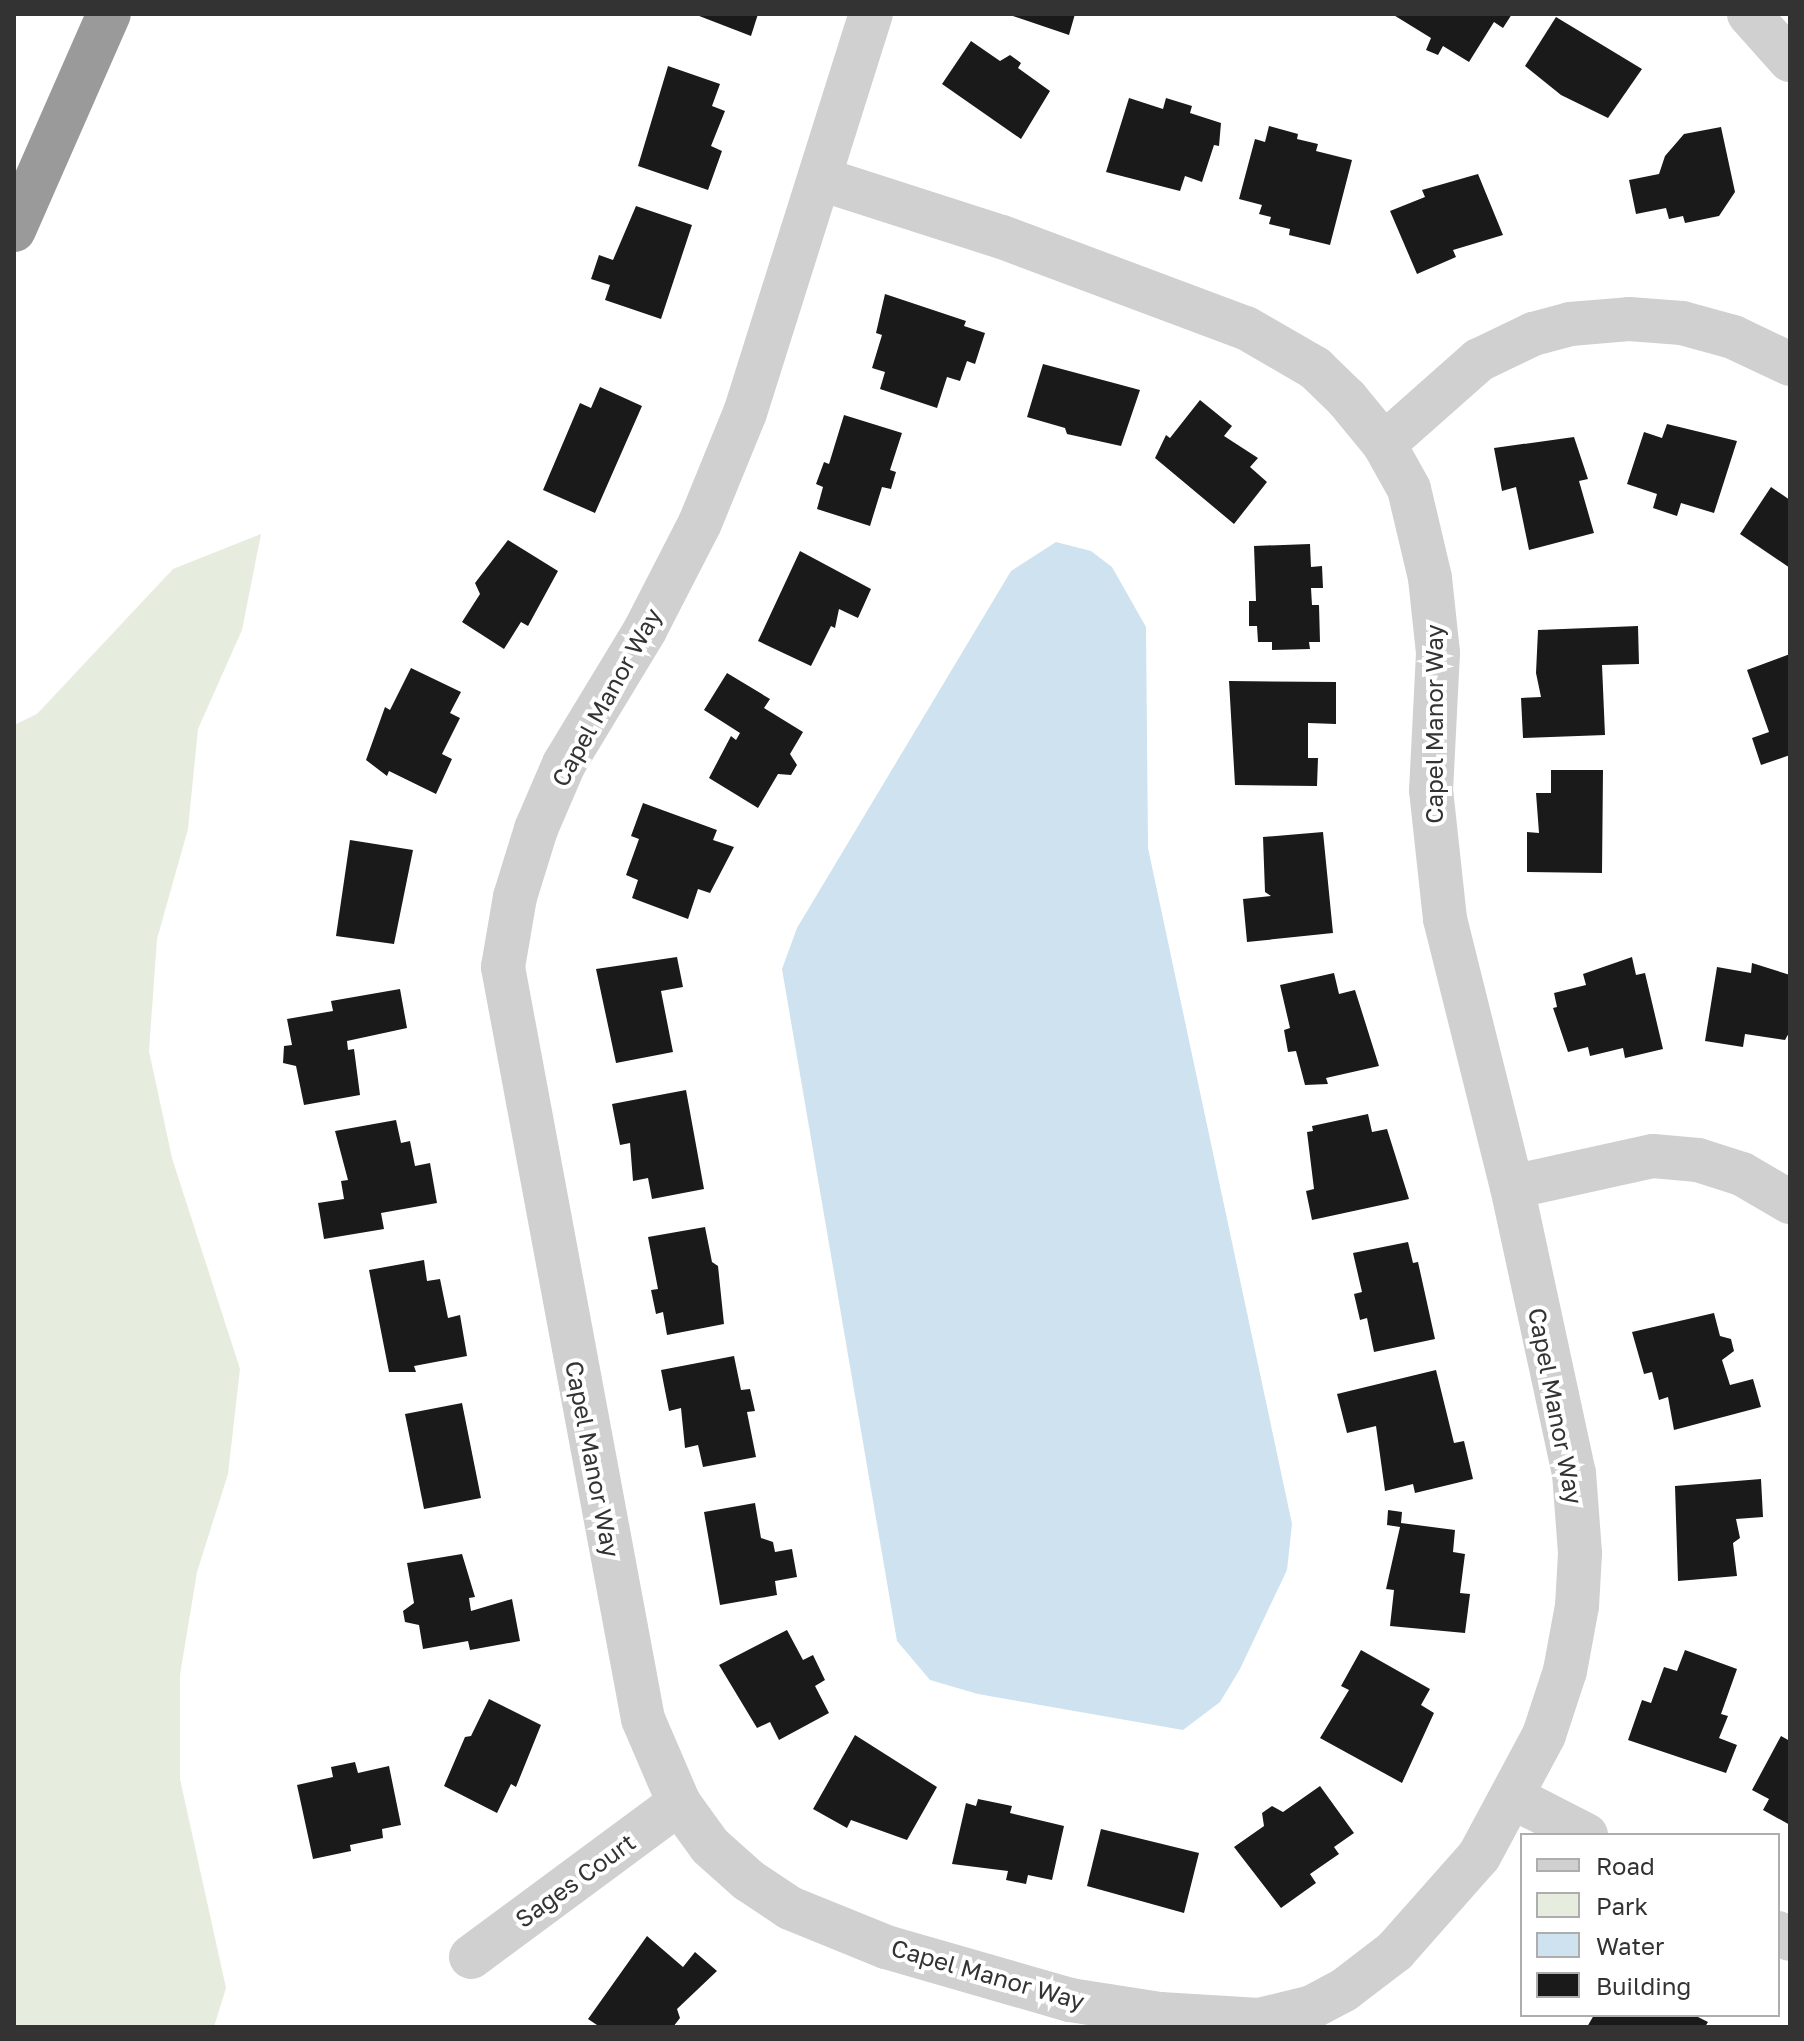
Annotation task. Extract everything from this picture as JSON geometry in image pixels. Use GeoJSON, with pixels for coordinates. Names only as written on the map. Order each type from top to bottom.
{"type":"FeatureCollection","features":[{"type":"Feature","properties":{"kind":"highway"},"geometry":{"type":"LineString","coordinates":[[14,230],[109,14]]}},
{"type":"Feature","properties":{"kind":"street"},"geometry":{"type":"LineString","coordinates":[[821,179],[871,14]]}},
{"type":"Feature","properties":{"kind":"street"},"geometry":{"type":"LineString","coordinates":[[1749,14],[1790,60]]}},
{"type":"Feature","properties":{"kind":"street","name":"Capel Manor Way"},"geometry":{"type":"LineString","coordinates":[[821,179],[1017,242],[1246,328],[1315,368],[1384,444],[1409,489],[1430,578],[1438,653],[1431,790],[1445,919],[1512,1187],[1574,1473],[1580,1553],[1565,1671],[1544,1735],[1514,1798],[1479,1856],[1395,1951],[1344,1990],[1312,2007],[1259,2020],[1160,2014],[1070,2000],[886,1947],[790,1908],[748,1880],[710,1846],[679,1803],[643,1719],[503,967],[515,897],[536,829],[564,764],[645,630],[700,523],[745,413],[821,179]]}},
{"type":"Feature","properties":{"kind":"street"},"geometry":{"type":"LineString","coordinates":[[1384,444],[1479,360],[1533,334],[1570,324],[1629,319],[1682,323],[1787,354]]}},
{"type":"Feature","properties":{"kind":"street"},"geometry":{"type":"LineString","coordinates":[[1512,1187],[1653,1156],[1698,1160],[1742,1174],[1790,1202]]}},
{"type":"Feature","properties":{"kind":"street"},"geometry":{"type":"LineString","coordinates":[[1514,1798],[1582,1833]]}},
{"type":"Feature","properties":{"kind":"street","name":"Sages Court"},"geometry":{"type":"LineString","coordinates":[[471,1957],[679,1803]]}},
{"type":"Feature","properties":{"kind":"green space"},"geometry":{"type":"Polygon","coordinates":[[[261,534],[242,630],[198,729],[188,829],[157,939],[149,1051],[172,1158],[240,1369],[228,1474],[197,1572],[180,1675],[180,1779],[226,1988],[214,2027],[14,2027],[14,725],[37,714],[173,569],[261,534]]]}},
{"type":"Feature","properties":{"kind":"water"},"geometry":{"type":"Polygon","coordinates":[[[1056,542],[1091,551],[1112,567],[1146,627],[1148,848],[1292,1524],[1287,1570],[1240,1669],[1220,1702],[1183,1730],[978,1694],[930,1680],[897,1641],[782,969],[797,928],[1011,571],[1056,542]]]}},
{"type":"Feature","properties":{"kind":"building"},"geometry":{"type":"Polygon","coordinates":[[[694,14],[758,14],[751,36],[694,14]]]}},
{"type":"Feature","properties":{"kind":"building"},"geometry":{"type":"Polygon","coordinates":[[[1007,14],[1075,14],[1069,35],[1007,14]]]}},
{"type":"Feature","properties":{"kind":"building"},"geometry":{"type":"Polygon","coordinates":[[[1392,14],[1512,14],[1503,28],[1494,22],[1469,62],[1443,46],[1438,55],[1426,50],[1431,38],[1392,14]]]}},
{"type":"Feature","properties":{"kind":"building"},"geometry":{"type":"Polygon","coordinates":[[[1556,17],[1642,69],[1608,118],[1561,95],[1525,66],[1556,17]]]}},
{"type":"Feature","properties":{"kind":"building"},"geometry":{"type":"Polygon","coordinates":[[[971,41],[1000,61],[1010,55],[1021,63],[1018,68],[1050,91],[1021,139],[942,84],[971,41]]]}},
{"type":"Feature","properties":{"kind":"building"},"geometry":{"type":"Polygon","coordinates":[[[668,66],[720,84],[712,106],[725,111],[711,146],[722,151],[708,190],[638,166],[668,66]]]}},
{"type":"Feature","properties":{"kind":"building"},"geometry":{"type":"Polygon","coordinates":[[[1129,98],[1163,109],[1166,98],[1192,106],[1190,113],[1221,123],[1219,146],[1214,145],[1202,182],[1185,176],[1180,191],[1106,172],[1129,98]]]}},
{"type":"Feature","properties":{"kind":"building"},"geometry":{"type":"Polygon","coordinates":[[[1269,126],[1298,134],[1297,139],[1318,144],[1316,151],[1352,160],[1330,245],[1289,235],[1290,229],[1269,224],[1271,217],[1259,214],[1262,205],[1239,199],[1255,139],[1265,142],[1269,126]]]}},
{"type":"Feature","properties":{"kind":"building"},"geometry":{"type":"Polygon","coordinates":[[[1721,127],[1735,192],[1719,216],[1685,223],[1683,216],[1669,219],[1666,208],[1636,214],[1629,180],[1659,174],[1665,156],[1684,134],[1721,127]]]}},
{"type":"Feature","properties":{"kind":"building"},"geometry":{"type":"Polygon","coordinates":[[[1478,174],[1503,235],[1453,250],[1456,257],[1417,274],[1390,211],[1425,197],[1422,190],[1478,174]]]}},
{"type":"Feature","properties":{"kind":"building"},"geometry":{"type":"Polygon","coordinates":[[[636,206],[692,225],[661,319],[605,300],[610,285],[591,279],[599,255],[613,260],[636,206]]]}},
{"type":"Feature","properties":{"kind":"building"},"geometry":{"type":"Polygon","coordinates":[[[885,294],[966,321],[964,326],[985,333],[975,364],[967,361],[960,381],[947,377],[937,408],[880,389],[885,372],[872,368],[882,335],[876,333],[885,294]]]}},
{"type":"Feature","properties":{"kind":"building"},"geometry":{"type":"Polygon","coordinates":[[[1043,364],[1140,390],[1121,446],[1067,434],[1065,428],[1027,417],[1043,364]]]}},
{"type":"Feature","properties":{"kind":"building"},"geometry":{"type":"Polygon","coordinates":[[[600,387],[642,406],[595,513],[543,490],[580,403],[591,408],[600,387]]]}},
{"type":"Feature","properties":{"kind":"building"},"geometry":{"type":"Polygon","coordinates":[[[1200,400],[1232,426],[1224,436],[1258,458],[1250,467],[1267,482],[1234,524],[1155,458],[1166,435],[1170,438],[1200,400]]]}},
{"type":"Feature","properties":{"kind":"building"},"geometry":{"type":"Polygon","coordinates":[[[844,415],[902,433],[890,470],[896,472],[891,489],[882,487],[870,526],[817,509],[823,487],[816,484],[824,462],[829,464],[844,415]]]}},
{"type":"Feature","properties":{"kind":"building"},"geometry":{"type":"Polygon","coordinates":[[[1667,424],[1737,441],[1714,513],[1681,503],[1677,516],[1653,508],[1657,494],[1627,484],[1644,432],[1662,438],[1667,424]]]}},
{"type":"Feature","properties":{"kind":"building"},"geometry":{"type":"Polygon","coordinates":[[[1574,437],[1588,479],[1579,481],[1594,533],[1529,550],[1516,487],[1502,491],[1494,448],[1574,437]]]}},
{"type":"Feature","properties":{"kind":"building"},"geometry":{"type":"Polygon","coordinates":[[[1771,487],[1790,500],[1790,568],[1740,534],[1771,487]]]}},
{"type":"Feature","properties":{"kind":"building"},"geometry":{"type":"Polygon","coordinates":[[[508,540],[558,571],[528,626],[521,622],[504,649],[462,622],[480,594],[475,583],[508,540]]]}},
{"type":"Feature","properties":{"kind":"building"},"geometry":{"type":"Polygon","coordinates":[[[1310,544],[1311,567],[1322,566],[1323,588],[1311,588],[1312,605],[1319,605],[1320,642],[1309,642],[1310,649],[1272,650],[1272,642],[1258,642],[1257,626],[1249,626],[1249,601],[1256,601],[1254,546],[1310,544]]]}},
{"type":"Feature","properties":{"kind":"building"},"geometry":{"type":"Polygon","coordinates":[[[800,551],[871,589],[858,618],[839,609],[835,628],[831,626],[811,666],[758,641],[800,551]]]}},
{"type":"Feature","properties":{"kind":"building"},"geometry":{"type":"Polygon","coordinates":[[[1638,626],[1639,664],[1602,665],[1605,735],[1523,738],[1521,698],[1541,697],[1536,673],[1538,630],[1638,626]]]}},
{"type":"Feature","properties":{"kind":"building"},"geometry":{"type":"Polygon","coordinates":[[[1790,654],[1790,755],[1761,765],[1752,738],[1769,732],[1747,670],[1790,654]]]}},
{"type":"Feature","properties":{"kind":"building"},"geometry":{"type":"Polygon","coordinates":[[[411,668],[461,692],[450,713],[460,718],[442,754],[452,759],[436,794],[389,771],[387,776],[366,760],[385,707],[390,710],[411,668]]]}},
{"type":"Feature","properties":{"kind":"building"},"geometry":{"type":"Polygon","coordinates":[[[727,673],[770,699],[764,708],[803,732],[790,754],[797,765],[791,775],[778,774],[758,808],[709,778],[731,736],[736,740],[740,733],[704,710],[727,673]]]}},
{"type":"Feature","properties":{"kind":"building"},"geometry":{"type":"Polygon","coordinates":[[[1229,681],[1336,682],[1336,724],[1308,723],[1308,758],[1318,758],[1317,786],[1235,785],[1229,681]]]}},
{"type":"Feature","properties":{"kind":"building"},"geometry":{"type":"Polygon","coordinates":[[[1551,770],[1603,770],[1602,873],[1527,872],[1527,832],[1539,833],[1536,793],[1551,793],[1551,770]]]}},
{"type":"Feature","properties":{"kind":"building"},"geometry":{"type":"Polygon","coordinates":[[[643,803],[717,830],[713,840],[734,847],[710,893],[698,889],[688,919],[632,898],[638,880],[626,875],[639,839],[631,836],[643,803]]]}},
{"type":"Feature","properties":{"kind":"building"},"geometry":{"type":"Polygon","coordinates":[[[1323,832],[1333,933],[1247,942],[1243,899],[1271,896],[1265,892],[1263,837],[1323,832]]]}},
{"type":"Feature","properties":{"kind":"building"},"geometry":{"type":"Polygon","coordinates":[[[350,840],[413,850],[394,944],[336,936],[350,840]]]}},
{"type":"Feature","properties":{"kind":"building"},"geometry":{"type":"Polygon","coordinates":[[[677,957],[683,987],[661,991],[673,1052],[616,1063],[596,969],[677,957]]]}},
{"type":"Feature","properties":{"kind":"building"},"geometry":{"type":"Polygon","coordinates":[[[1632,957],[1636,975],[1645,973],[1663,1049],[1625,1058],[1623,1048],[1590,1056],[1588,1047],[1568,1052],[1553,1008],[1557,1007],[1554,993],[1586,985],[1583,974],[1632,957]]]}},
{"type":"Feature","properties":{"kind":"building"},"geometry":{"type":"Polygon","coordinates":[[[1752,963],[1790,975],[1790,1031],[1785,1040],[1745,1034],[1743,1047],[1705,1041],[1717,967],[1751,973],[1752,963]]]}},
{"type":"Feature","properties":{"kind":"building"},"geometry":{"type":"Polygon","coordinates":[[[1334,973],[1339,994],[1355,990],[1379,1066],[1326,1078],[1328,1084],[1305,1085],[1296,1051],[1288,1052],[1284,1030],[1290,1028],[1280,985],[1334,973]]]}},
{"type":"Feature","properties":{"kind":"building"},"geometry":{"type":"Polygon","coordinates":[[[400,989],[407,1028],[347,1041],[348,1050],[354,1049],[360,1095],[304,1105],[296,1066],[283,1063],[284,1046],[292,1045],[287,1019],[333,1011],[331,1001],[400,989]]]}},
{"type":"Feature","properties":{"kind":"building"},"geometry":{"type":"Polygon","coordinates":[[[686,1090],[704,1189],[652,1199],[648,1178],[633,1181],[630,1143],[620,1145],[612,1104],[686,1090]]]}},
{"type":"Feature","properties":{"kind":"building"},"geometry":{"type":"Polygon","coordinates":[[[1368,1114],[1372,1132],[1387,1129],[1409,1199],[1312,1220],[1306,1191],[1314,1189],[1307,1132],[1313,1131],[1312,1126],[1368,1114]]]}},
{"type":"Feature","properties":{"kind":"building"},"geometry":{"type":"Polygon","coordinates":[[[396,1120],[401,1143],[410,1141],[415,1166],[430,1163],[437,1203],[381,1213],[384,1229],[324,1239],[318,1203],[344,1199],[341,1181],[348,1180],[335,1131],[396,1120]]]}},
{"type":"Feature","properties":{"kind":"building"},"geometry":{"type":"Polygon","coordinates":[[[705,1227],[712,1262],[718,1266],[724,1324],[667,1335],[663,1312],[656,1314],[651,1290],[658,1289],[648,1237],[705,1227]]]}},
{"type":"Feature","properties":{"kind":"building"},"geometry":{"type":"Polygon","coordinates":[[[1408,1242],[1413,1263],[1418,1262],[1435,1339],[1374,1352],[1367,1318],[1360,1320],[1354,1294],[1362,1292],[1353,1253],[1408,1242]]]}},
{"type":"Feature","properties":{"kind":"building"},"geometry":{"type":"Polygon","coordinates":[[[424,1260],[427,1281],[440,1279],[448,1318],[460,1315],[467,1356],[414,1366],[416,1372],[389,1372],[369,1270],[424,1260]]]}},
{"type":"Feature","properties":{"kind":"building"},"geometry":{"type":"Polygon","coordinates":[[[1714,1313],[1720,1336],[1731,1339],[1734,1351],[1722,1360],[1730,1385],[1753,1379],[1761,1407],[1674,1430],[1668,1397],[1659,1400],[1652,1372],[1644,1374],[1632,1332],[1714,1313]]]}},
{"type":"Feature","properties":{"kind":"building"},"geometry":{"type":"Polygon","coordinates":[[[734,1356],[741,1390],[750,1389],[755,1411],[747,1412],[756,1457],[703,1467],[698,1445],[685,1448],[681,1408],[669,1411],[661,1370],[734,1356]]]}},
{"type":"Feature","properties":{"kind":"building"},"geometry":{"type":"Polygon","coordinates":[[[1436,1370],[1454,1443],[1464,1441],[1473,1479],[1415,1493],[1413,1484],[1385,1491],[1376,1426],[1347,1433],[1337,1394],[1436,1370]]]}},
{"type":"Feature","properties":{"kind":"building"},"geometry":{"type":"Polygon","coordinates":[[[462,1403],[481,1498],[424,1509],[405,1414],[462,1403]]]}},
{"type":"Feature","properties":{"kind":"building"},"geometry":{"type":"Polygon","coordinates":[[[1761,1479],[1763,1517],[1736,1519],[1740,1538],[1733,1543],[1737,1576],[1678,1581],[1675,1486],[1761,1479]]]}},
{"type":"Feature","properties":{"kind":"building"},"geometry":{"type":"Polygon","coordinates":[[[755,1503],[761,1538],[773,1542],[775,1552],[792,1549],[797,1577],[775,1581],[777,1595],[720,1605],[704,1512],[755,1503]]]}},
{"type":"Feature","properties":{"kind":"building"},"geometry":{"type":"Polygon","coordinates":[[[1388,1510],[1402,1512],[1401,1523],[1455,1530],[1453,1552],[1465,1554],[1460,1593],[1470,1594],[1465,1633],[1390,1626],[1394,1590],[1386,1589],[1400,1527],[1387,1525],[1388,1510]]]}},
{"type":"Feature","properties":{"kind":"building"},"geometry":{"type":"Polygon","coordinates":[[[462,1554],[475,1597],[469,1598],[471,1611],[512,1599],[520,1641],[470,1650],[468,1641],[423,1649],[419,1625],[405,1622],[403,1611],[414,1603],[407,1563],[462,1554]]]}},
{"type":"Feature","properties":{"kind":"building"},"geometry":{"type":"Polygon","coordinates":[[[787,1630],[803,1660],[813,1655],[825,1680],[815,1686],[829,1713],[779,1740],[770,1722],[757,1728],[719,1665],[787,1630]]]}},
{"type":"Feature","properties":{"kind":"building"},"geometry":{"type":"Polygon","coordinates":[[[1361,1650],[1430,1689],[1421,1705],[1434,1713],[1402,1783],[1320,1738],[1349,1690],[1341,1686],[1361,1650]]]}},
{"type":"Feature","properties":{"kind":"building"},"geometry":{"type":"Polygon","coordinates":[[[1685,1650],[1737,1669],[1721,1714],[1728,1716],[1719,1738],[1737,1745],[1726,1773],[1628,1740],[1642,1700],[1651,1703],[1664,1667],[1677,1671],[1685,1650]]]}},
{"type":"Feature","properties":{"kind":"building"},"geometry":{"type":"Polygon","coordinates":[[[489,1699],[541,1725],[516,1787],[511,1784],[497,1813],[444,1786],[465,1737],[471,1736],[489,1699]]]}},
{"type":"Feature","properties":{"kind":"building"},"geometry":{"type":"Polygon","coordinates":[[[855,1735],[937,1787],[907,1840],[851,1820],[847,1828],[813,1809],[855,1735]]]}},
{"type":"Feature","properties":{"kind":"building"},"geometry":{"type":"Polygon","coordinates":[[[1781,1736],[1790,1741],[1790,1825],[1763,1810],[1769,1799],[1752,1790],[1781,1736]]]}},
{"type":"Feature","properties":{"kind":"building"},"geometry":{"type":"Polygon","coordinates":[[[355,1762],[358,1773],[389,1766],[401,1825],[382,1829],[383,1838],[350,1845],[351,1851],[313,1859],[297,1785],[333,1777],[331,1767],[355,1762]]]}},
{"type":"Feature","properties":{"kind":"building"},"geometry":{"type":"Polygon","coordinates":[[[1320,1786],[1354,1833],[1334,1847],[1339,1854],[1310,1874],[1316,1883],[1281,1908],[1234,1847],[1264,1826],[1262,1813],[1272,1806],[1283,1812],[1320,1786]]]}},
{"type":"Feature","properties":{"kind":"building"},"geometry":{"type":"Polygon","coordinates":[[[978,1799],[1012,1806],[1010,1813],[1064,1826],[1052,1880],[1028,1875],[1026,1884],[1006,1880],[1008,1871],[952,1864],[966,1803],[976,1806],[978,1799]]]}},
{"type":"Feature","properties":{"kind":"building"},"geometry":{"type":"Polygon","coordinates":[[[1101,1829],[1199,1853],[1184,1913],[1087,1886],[1101,1829]]]}},
{"type":"Feature","properties":{"kind":"building"},"geometry":{"type":"Polygon","coordinates":[[[647,1936],[683,1967],[695,1952],[717,1971],[677,2009],[680,2018],[673,2027],[600,2027],[588,2019],[647,1936]]]}},
{"type":"Feature","properties":{"kind":"building"},"geometry":{"type":"Polygon","coordinates":[[[1593,2017],[1698,2017],[1708,2022],[1705,2027],[1587,2027],[1593,2017]]]}}]}
